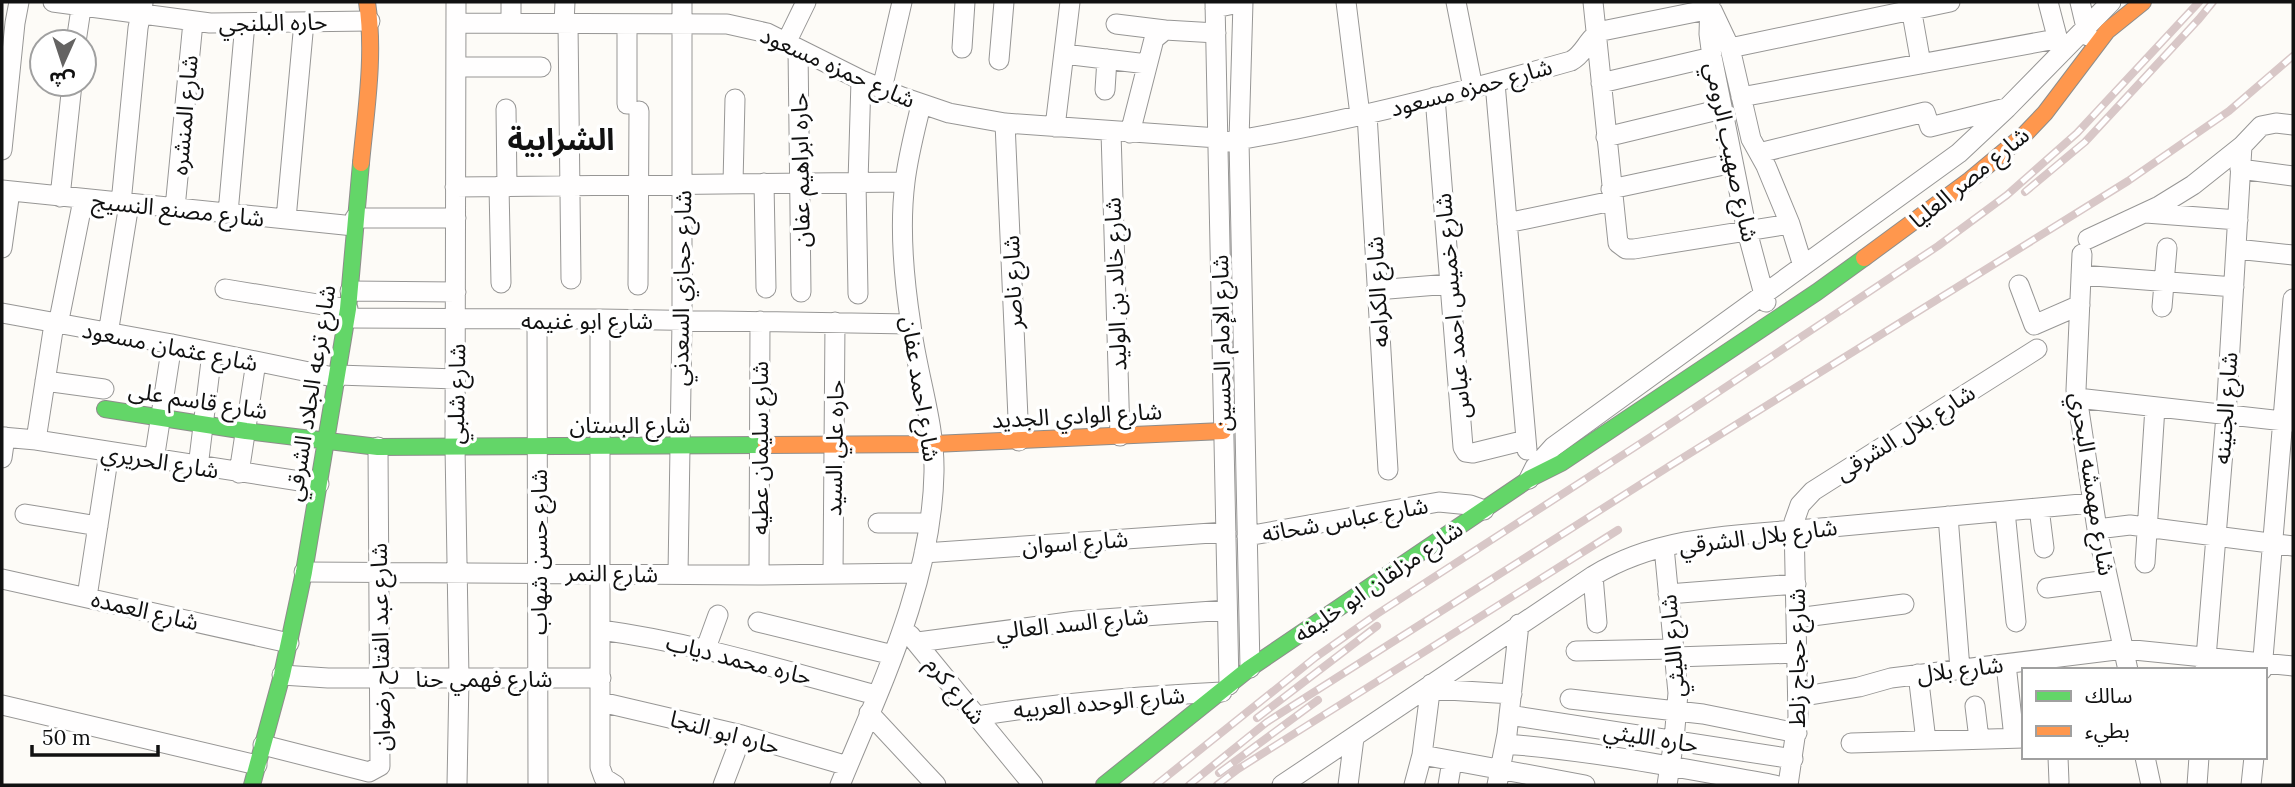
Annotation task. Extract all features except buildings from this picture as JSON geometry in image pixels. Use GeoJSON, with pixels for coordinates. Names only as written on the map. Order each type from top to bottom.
{"type":"FeatureCollection","features":[{"type":"Feature","properties":{"kind":"street"},"geometry":{"type":"LineString","coordinates":[[2,150],[19,2]]}},
{"type":"Feature","properties":{"kind":"street","name":"حاره البلنجي"},"geometry":{"type":"LineString","coordinates":[[52,2],[142,8],[193,22],[304,22],[368,12]]}},
{"type":"Feature","properties":{"kind":"street","name":"شارع شلبي"},"geometry":{"type":"LineString","coordinates":[[456,2],[455,447],[459,678],[457,785]]}},
{"type":"Feature","properties":{"kind":"street"},"geometry":{"type":"LineString","coordinates":[[511,2],[511,23]]}},
{"type":"Feature","properties":{"kind":"street"},"geometry":{"type":"LineString","coordinates":[[565,2],[571,279]]}},
{"type":"Feature","properties":{"kind":"street","name":"شارع حجازي السعدني"},"geometry":{"type":"LineString","coordinates":[[678,574],[682,321],[682,2]]}},
{"type":"Feature","properties":{"kind":"street"},"geometry":{"type":"LineString","coordinates":[[792,46],[806,2]]}},
{"type":"Feature","properties":{"kind":"street"},"geometry":{"type":"LineString","coordinates":[[882,89],[902,2]]}},
{"type":"Feature","properties":{"kind":"street"},"geometry":{"type":"LineString","coordinates":[[962,48],[965,2]]}},
{"type":"Feature","properties":{"kind":"street"},"geometry":{"type":"LineString","coordinates":[[999,60],[1004,2]]}},
{"type":"Feature","properties":{"kind":"street"},"geometry":{"type":"LineString","coordinates":[[1055,127],[1070,2]]}},
{"type":"Feature","properties":{"kind":"street"},"geometry":{"type":"LineString","coordinates":[[1215,5],[1243,2]]}},
{"type":"Feature","properties":{"kind":"street","name":"شارع الإمام الحسين"},"geometry":{"type":"LineString","coordinates":[[1243,2],[1239,140],[1250,668]]}},
{"type":"Feature","properties":{"kind":"street","name":"شارع الكرامه"},"geometry":{"type":"LineString","coordinates":[[1346,2],[1364,114],[1388,470]]}},
{"type":"Feature","properties":{"kind":"street"},"geometry":{"type":"LineString","coordinates":[[1456,2],[1474,88]]}},
{"type":"Feature","properties":{"kind":"street"},"geometry":{"type":"LineString","coordinates":[[1593,2],[1616,239],[1626,249],[1790,224]]}},
{"type":"Feature","properties":{"kind":"street"},"geometry":{"type":"LineString","coordinates":[[1601,83],[1911,6],[1950,2]]}},
{"type":"Feature","properties":{"kind":"street"},"geometry":{"type":"LineString","coordinates":[[2048,2],[2059,46],[2076,74]]}},
{"type":"Feature","properties":{"kind":"street"},"geometry":{"type":"LineString","coordinates":[[2080,2],[2092,51]]}},
{"type":"Feature","properties":{"kind":"street","name":"شارع مصر العليا"},"geometry":{"type":"LineString","coordinates":[[1764,294],[1959,153],[2007,108],[2059,46],[2085,27],[2111,2]]}},
{"type":"Feature","properties":{"kind":"street","name":"شارع مصر العليا"},"geometry":{"type":"LineString","coordinates":[[1770,324],[1932,209],[1997,158],[2045,113],[2107,31],[2143,2]]}},
{"type":"Feature","properties":{"kind":"street"},"geometry":{"type":"LineString","coordinates":[[78,28],[82,4]]}},
{"type":"Feature","properties":{"kind":"street","name":"شارع الإمام الحسين"},"geometry":{"type":"LineString","coordinates":[[1215,5],[1226,532],[1226,688]]}},
{"type":"Feature","properties":{"kind":"street"},"geometry":{"type":"LineString","coordinates":[[1596,34],[1711,5]]}},
{"type":"Feature","properties":{"kind":"street","name":"شارع صهيب الرومي"},"geometry":{"type":"LineString","coordinates":[[1711,5],[1721,52],[1722,109],[1747,231],[1770,324]]}},
{"type":"Feature","properties":{"kind":"street"},"geometry":{"type":"LineString","coordinates":[[1911,6],[1921,64]]}},
{"type":"Feature","properties":{"kind":"street"},"geometry":{"type":"LineString","coordinates":[[108,334],[125,203],[142,8]]}},
{"type":"Feature","properties":{"kind":"street","name":"شارع ترعه الجلاد الشرقي"},"geometry":{"type":"LineString","coordinates":[[252,785],[282,675],[304,572],[338,377],[348,306],[369,73],[368,12]]}},
{"type":"Feature","properties":{"kind":"street","name":"شارع المنشره"},"geometry":{"type":"LineString","coordinates":[[175,208],[193,22]]}},
{"type":"Feature","properties":{"kind":"street"},"geometry":{"type":"LineString","coordinates":[[286,219],[304,22]]}},
{"type":"Feature","properties":{"kind":"street"},"geometry":{"type":"LineString","coordinates":[[228,213],[245,23]]}},
{"type":"Feature","properties":{"kind":"street","name":"شارع حمزه مسعود"},"geometry":{"type":"LineString","coordinates":[[456,23],[727,24],[747,27],[882,89],[921,105],[958,115],[1005,124],[1218,141],[1239,140],[1364,114],[1495,83],[1571,61],[1577,58],[1590,38],[1596,34]]}},
{"type":"Feature","properties":{"kind":"street"},"geometry":{"type":"LineString","coordinates":[[627,24],[640,185],[638,285]]}},
{"type":"Feature","properties":{"kind":"street"},"geometry":{"type":"LineString","coordinates":[[1116,24],[1216,33]]}},
{"type":"Feature","properties":{"kind":"street","name":"شارع خالد بن الوليد"},"geometry":{"type":"LineString","coordinates":[[1120,436],[1120,132],[1154,39],[1165,30]]}},
{"type":"Feature","properties":{"kind":"street","name":"حاره ابراهيم عفان"},"geometry":{"type":"LineString","coordinates":[[792,46],[800,183],[802,292]]}},
{"type":"Feature","properties":{"kind":"street"},"geometry":{"type":"LineString","coordinates":[[1741,97],[1921,64],[2059,46]]}},
{"type":"Feature","properties":{"kind":"street","name":"شارع صهيب الرومي"},"geometry":{"type":"LineString","coordinates":[[1721,52],[1741,97],[1751,139],[1790,224],[1803,266]]}},
{"type":"Feature","properties":{"kind":"street"},"geometry":{"type":"LineString","coordinates":[[1064,54],[1147,64]]}},
{"type":"Feature","properties":{"kind":"street"},"geometry":{"type":"LineString","coordinates":[[1105,90],[1107,59]]}},
{"type":"Feature","properties":{"kind":"street"},"geometry":{"type":"LineString","coordinates":[[456,67],[541,67]]}},
{"type":"Feature","properties":{"kind":"street"},"geometry":{"type":"LineString","coordinates":[[858,294],[857,182],[861,80]]}},
{"type":"Feature","properties":{"kind":"street"},"geometry":{"type":"LineString","coordinates":[[1495,83],[1529,480]]}},
{"type":"Feature","properties":{"kind":"street","name":"شارع خميس احمد عباس"},"geometry":{"type":"LineString","coordinates":[[1435,97],[1463,447],[1466,452],[1473,453],[1526,440]]}},
{"type":"Feature","properties":{"kind":"street"},"geometry":{"type":"LineString","coordinates":[[60,197],[71,98]]}},
{"type":"Feature","properties":{"kind":"street"},"geometry":{"type":"LineString","coordinates":[[733,183],[735,99]]}},
{"type":"Feature","properties":{"kind":"street","name":"شارع احمد عفان"},"geometry":{"type":"LineString","coordinates":[[845,779],[893,655],[910,636],[933,495],[933,444],[911,324],[904,239],[905,182],[921,105]]}},
{"type":"Feature","properties":{"kind":"street"},"geometry":{"type":"LineString","coordinates":[[1507,223],[1612,195],[1734,168],[1925,113],[1930,127],[2007,108]]}},
{"type":"Feature","properties":{"kind":"street"},"geometry":{"type":"LineString","coordinates":[[501,283],[506,109]]}},
{"type":"Feature","properties":{"kind":"street"},"geometry":{"type":"LineString","coordinates":[[1606,137],[1722,109]]}},
{"type":"Feature","properties":{"kind":"street","name":"شارع ناصر"},"geometry":{"type":"LineString","coordinates":[[1005,124],[1019,441]]}},
{"type":"Feature","properties":{"kind":"street","name":"شارع مهمشه البحري"},"geometry":{"type":"LineString","coordinates":[[2128,668],[2092,503],[2077,398],[2081,275],[2085,246],[2193,185],[2242,146],[2261,126],[2284,124]]}},
{"type":"Feature","properties":{"kind":"street","name":"شارع الجنينه"},"geometry":{"type":"LineString","coordinates":[[2205,663],[2226,415],[2242,146]]}},
{"type":"Feature","properties":{"kind":"street"},"geometry":{"type":"LineString","coordinates":[[2241,169],[2293,176]]}},
{"type":"Feature","properties":{"kind":"street"},"geometry":{"type":"LineString","coordinates":[[455,187],[905,182]]}},
{"type":"Feature","properties":{"kind":"street"},"geometry":{"type":"LineString","coordinates":[[764,183],[766,288]]}},
{"type":"Feature","properties":{"kind":"street"},"geometry":{"type":"LineString","coordinates":[[2,247],[6,191]]}},
{"type":"Feature","properties":{"kind":"street","name":"شارع مصنع النسيج"},"geometry":{"type":"LineString","coordinates":[[6,191],[286,219],[355,222],[456,218]]}},
{"type":"Feature","properties":{"kind":"street"},"geometry":{"type":"LineString","coordinates":[[36,440],[56,324],[83,200]]}},
{"type":"Feature","properties":{"kind":"street"},"geometry":{"type":"LineString","coordinates":[[2146,213],[2238,220]]}},
{"type":"Feature","properties":{"kind":"street"},"geometry":{"type":"LineString","coordinates":[[2162,307],[2167,248]]}},
{"type":"Feature","properties":{"kind":"street"},"geometry":{"type":"LineString","coordinates":[[2236,249],[2293,255]]}},
{"type":"Feature","properties":{"kind":"street"},"geometry":{"type":"LineString","coordinates":[[2081,275],[2234,287]]}},
{"type":"Feature","properties":{"kind":"street"},"geometry":{"type":"LineString","coordinates":[[1376,290],[1450,284]]}},
{"type":"Feature","properties":{"kind":"street"},"geometry":{"type":"LineString","coordinates":[[2019,285],[2034,325],[2080,305]]}},
{"type":"Feature","properties":{"kind":"street"},"geometry":{"type":"LineString","coordinates":[[225,289],[348,306],[456,292]]}},
{"type":"Feature","properties":{"kind":"street","name":"شارع مزلقان ابو خليفه"},"geometry":{"type":"LineString","coordinates":[[1529,480],[1535,467],[1553,446],[1764,294]]}},
{"type":"Feature","properties":{"kind":"street"},"geometry":{"type":"LineString","coordinates":[[2262,666],[2288,421],[2293,299]]}},
{"type":"Feature","properties":{"kind":"street","name":"شارع ابو غنيمه"},"geometry":{"type":"LineString","coordinates":[[348,306],[457,319],[911,324]]}},
{"type":"Feature","properties":{"kind":"street","name":"شارع عثمان مسعود"},"geometry":{"type":"LineString","coordinates":[[2,313],[338,377],[456,379]]}},
{"type":"Feature","properties":{"kind":"street","name":"شارع حسن شهاب"},"geometry":{"type":"LineString","coordinates":[[537,319],[538,785]]}},
{"type":"Feature","properties":{"kind":"street"},"geometry":{"type":"LineString","coordinates":[[600,319],[600,767],[604,778],[615,785]]}},
{"type":"Feature","properties":{"kind":"street","name":"شارع سليمان عطيه"},"geometry":{"type":"LineString","coordinates":[[759,575],[760,321]]}},
{"type":"Feature","properties":{"kind":"street","name":"حاره علي السيد"},"geometry":{"type":"LineString","coordinates":[[833,574],[835,322]]}},
{"type":"Feature","properties":{"kind":"street","name":"شارع مزلقان ابو خليفه"},"geometry":{"type":"LineString","coordinates":[[1104,785],[1250,668],[1529,480],[1561,463],[1770,324]]}},
{"type":"Feature","properties":{"kind":"street"},"geometry":{"type":"LineString","coordinates":[[154,460],[172,344]]}},
{"type":"Feature","properties":{"kind":"street","name":"شارع بلال الشرقى"},"geometry":{"type":"LineString","coordinates":[[1795,531],[1796,513],[1813,491],[2037,349]]}},
{"type":"Feature","properties":{"kind":"street"},"geometry":{"type":"LineString","coordinates":[[198,467],[212,354]]}},
{"type":"Feature","properties":{"kind":"street"},"geometry":{"type":"LineString","coordinates":[[239,473],[256,362]]}},
{"type":"Feature","properties":{"kind":"street"},"geometry":{"type":"LineString","coordinates":[[45,381],[104,399]]}},
{"type":"Feature","properties":{"kind":"street"},"geometry":{"type":"LineString","coordinates":[[2077,398],[2288,421]]}},
{"type":"Feature","properties":{"kind":"street","name":"شارع قاسم على"},"geometry":{"type":"LineString","coordinates":[[104,399],[160,416],[327,442]]}},
{"type":"Feature","properties":{"kind":"street"},"geometry":{"type":"LineString","coordinates":[[2145,563],[2155,407]]}},
{"type":"Feature","properties":{"kind":"street","name":"شارع الوادي الجديد"},"geometry":{"type":"LineString","coordinates":[[933,444],[1223,431]]}},
{"type":"Feature","properties":{"kind":"street"},"geometry":{"type":"LineString","coordinates":[[2,458],[3,437]]}},
{"type":"Feature","properties":{"kind":"street","name":"شارع الحريري"},"geometry":{"type":"LineString","coordinates":[[3,437],[319,484]]}},
{"type":"Feature","properties":{"kind":"street","name":"شارع البستان"},"geometry":{"type":"LineString","coordinates":[[327,442],[378,447],[933,444]]}},
{"type":"Feature","properties":{"kind":"street","name":"شارع عبد الفتاح رضوان"},"geometry":{"type":"LineString","coordinates":[[263,745],[374,771],[382,761],[378,447]]}},
{"type":"Feature","properties":{"kind":"street"},"geometry":{"type":"LineString","coordinates":[[87,597],[110,453]]}},
{"type":"Feature","properties":{"kind":"street","name":"شارع عباس شحاته"},"geometry":{"type":"LineString","coordinates":[[1247,536],[1439,502],[1455,502],[1484,510]]}},
{"type":"Feature","properties":{"kind":"street","name":"شارع بلال الشرقي"},"geometry":{"type":"LineString","coordinates":[[1291,782],[1519,624],[1593,576],[1643,552],[1729,535],[2092,503]]}},
{"type":"Feature","properties":{"kind":"street"},"geometry":{"type":"LineString","coordinates":[[2039,508],[2044,548]]}},
{"type":"Feature","properties":{"kind":"street"},"geometry":{"type":"LineString","coordinates":[[2005,511],[2016,622]]}},
{"type":"Feature","properties":{"kind":"street"},"geometry":{"type":"LineString","coordinates":[[25,514],[98,526]]}},
{"type":"Feature","properties":{"kind":"street"},"geometry":{"type":"LineString","coordinates":[[1948,516],[1961,669]]}},
{"type":"Feature","properties":{"kind":"street"},"geometry":{"type":"LineString","coordinates":[[878,523],[929,523]]}},
{"type":"Feature","properties":{"kind":"street"},"geometry":{"type":"LineString","coordinates":[[2097,529],[2122,525],[2293,546]]}},
{"type":"Feature","properties":{"kind":"street","name":"شارع حجاج زلط"},"geometry":{"type":"LineString","coordinates":[[1788,785],[1797,733],[1798,697],[1795,531]]}},
{"type":"Feature","properties":{"kind":"street","name":"شارع اسوان"},"geometry":{"type":"LineString","coordinates":[[924,552],[1226,532]]}},
{"type":"Feature","properties":{"kind":"street","name":"شارع الليثي"},"geometry":{"type":"LineString","coordinates":[[1664,547],[1675,653],[1677,711],[1669,776]]}},
{"type":"Feature","properties":{"kind":"street","name":"شارع النمر"},"geometry":{"type":"LineString","coordinates":[[304,572],[759,575],[919,573]]}},
{"type":"Feature","properties":{"kind":"street"},"geometry":{"type":"LineString","coordinates":[[1593,576],[1597,623]]}},
{"type":"Feature","properties":{"kind":"street","name":"شارع العمده"},"geometry":{"type":"LineString","coordinates":[[2,579],[289,643]]}},
{"type":"Feature","properties":{"kind":"street"},"geometry":{"type":"LineString","coordinates":[[2047,588],[2109,580]]}},
{"type":"Feature","properties":{"kind":"street"},"geometry":{"type":"LineString","coordinates":[[1668,594],[1796,584]]}},
{"type":"Feature","properties":{"kind":"street"},"geometry":{"type":"LineString","coordinates":[[1797,618],[1904,604]]}},
{"type":"Feature","properties":{"kind":"street","name":"شارع السد العالي"},"geometry":{"type":"LineString","coordinates":[[910,636],[1227,610]]}},
{"type":"Feature","properties":{"kind":"street"},"geometry":{"type":"LineString","coordinates":[[706,648],[718,615]]}},
{"type":"Feature","properties":{"kind":"street"},"geometry":{"type":"LineString","coordinates":[[758,622],[893,655]]}},
{"type":"Feature","properties":{"kind":"street"},"geometry":{"type":"LineString","coordinates":[[1498,777],[1509,715],[1519,624]]}},
{"type":"Feature","properties":{"kind":"street","name":"حاره محمد دياب"},"geometry":{"type":"LineString","coordinates":[[601,630],[706,648],[873,704]]}},
{"type":"Feature","properties":{"kind":"street","name":"شارع كرم"},"geometry":{"type":"LineString","coordinates":[[910,636],[1033,785]]}},
{"type":"Feature","properties":{"kind":"street","name":"شارع بلال"},"geometry":{"type":"LineString","coordinates":[[1798,697],[1918,674],[2124,649],[2205,663],[2293,666]]}},
{"type":"Feature","properties":{"kind":"street"},"geometry":{"type":"LineString","coordinates":[[1576,652],[1798,653]]}},
{"type":"Feature","properties":{"kind":"street"},"geometry":{"type":"LineString","coordinates":[[1850,743],[2019,738],[2017,701],[2006,664]]}},
{"type":"Feature","properties":{"kind":"street"},"geometry":{"type":"LineString","coordinates":[[1918,674],[1926,741]]}},
{"type":"Feature","properties":{"kind":"street","name":"شارع فهمي حنا"},"geometry":{"type":"LineString","coordinates":[[282,675],[307,678],[601,678]]}},
{"type":"Feature","properties":{"kind":"street"},"geometry":{"type":"LineString","coordinates":[[1414,785],[1422,755],[1431,687],[1511,694]]}},
{"type":"Feature","properties":{"kind":"street","name":"شارع الوحده العربيه"},"geometry":{"type":"LineString","coordinates":[[977,716],[1088,701],[1226,688]]}},
{"type":"Feature","properties":{"kind":"street"},"geometry":{"type":"LineString","coordinates":[[1570,699],[1677,711],[1797,733]]}},
{"type":"Feature","properties":{"kind":"street","name":"حاره ابو النجا"},"geometry":{"type":"LineString","coordinates":[[601,702],[742,735],[845,779]]}},
{"type":"Feature","properties":{"kind":"street"},"geometry":{"type":"LineString","coordinates":[[873,704],[936,785]]}},
{"type":"Feature","properties":{"kind":"street"},"geometry":{"type":"LineString","coordinates":[[2,705],[257,765]]}},
{"type":"Feature","properties":{"kind":"street"},"geometry":{"type":"LineString","coordinates":[[1975,706],[1979,739]]}},
{"type":"Feature","properties":{"kind":"street","name":"حاره الليثي"},"geometry":{"type":"LineString","coordinates":[[1509,715],[1793,759]]}},
{"type":"Feature","properties":{"kind":"street"},"geometry":{"type":"LineString","coordinates":[[723,785],[742,735]]}},
{"type":"Feature","properties":{"kind":"street"},"geometry":{"type":"LineString","coordinates":[[1348,785],[1354,738]]}},
{"type":"Feature","properties":{"kind":"street"},"geometry":{"type":"LineString","coordinates":[[1505,744],[1555,748],[1669,776],[1775,785]]}},
{"type":"Feature","properties":{"kind":"street"},"geometry":{"type":"LineString","coordinates":[[1422,755],[1452,761],[1498,777],[1585,785]]}},
{"type":"Feature","properties":{"kind":"street"},"geometry":{"type":"LineString","coordinates":[[2058,759],[2059,782]]}},
{"type":"Feature","properties":{"kind":"street"},"geometry":{"type":"LineString","coordinates":[[2145,759],[2151,785]]}},
{"type":"Feature","properties":{"kind":"street"},"geometry":{"type":"LineString","coordinates":[[2197,785],[2199,759]]}},
{"type":"Feature","properties":{"kind":"street"},"geometry":{"type":"LineString","coordinates":[[2251,785],[2254,759]]}},
{"type":"Feature","properties":{"kind":"street"},"geometry":{"type":"LineString","coordinates":[[1448,785],[1452,761]]}},
{"type":"Feature","properties":{"kind":"railway"},"geometry":{"type":"LineString","coordinates":[[1156,785],[1316,657],[1377,614],[1938,246],[2007,195],[2077,133],[2199,2]]}},
{"type":"Feature","properties":{"kind":"railway"},"geometry":{"type":"LineString","coordinates":[[2025,192],[2085,142],[2213,2]]}},
{"type":"Feature","properties":{"kind":"railway"},"geometry":{"type":"LineString","coordinates":[[1189,785],[1267,722],[1671,465],[2128,181],[2229,111],[2293,56]]}},
{"type":"Feature","properties":{"kind":"railway"},"geometry":{"type":"LineString","coordinates":[[1217,785],[1238,769],[1618,530]]}},
{"type":"Feature","properties":{"kind":"railway"},"geometry":{"type":"LineString","coordinates":[[1257,718],[1377,626]]}},
{"type":"Feature","properties":{"kind":"railway"},"geometry":{"type":"LineString","coordinates":[[1219,773],[1318,700]]}},
{"type":"Feature","properties":{"kind":"traffic: fast"},"geometry":{"type":"LineString","coordinates":[[252,785],[282,675],[304,572],[348,309],[361,163]]}},
{"type":"Feature","properties":{"kind":"traffic: fast"},"geometry":{"type":"LineString","coordinates":[[1104,785],[1250,668],[1529,479],[1561,463],[1864,258]]}},
{"type":"Feature","properties":{"kind":"traffic: fast"},"geometry":{"type":"LineString","coordinates":[[105,409],[246,431],[378,447],[766,445]]}},
{"type":"Feature","properties":{"kind":"traffic: slow"},"geometry":{"type":"LineString","coordinates":[[361,163],[370,62],[367,2]]}},
{"type":"Feature","properties":{"kind":"traffic: slow"},"geometry":{"type":"LineString","coordinates":[[1864,258],[1970,180],[2024,135],[2045,113],[2107,31],[2143,2]]}},
{"type":"Feature","properties":{"kind":"traffic: slow"},"geometry":{"type":"LineString","coordinates":[[766,445],[933,444],[1223,431]]}},
{"type":"Feature","properties":{"kind":"district","name":"الشرابية"},"geometry":{"type":"Point","coordinates":[561,139]}}]}
